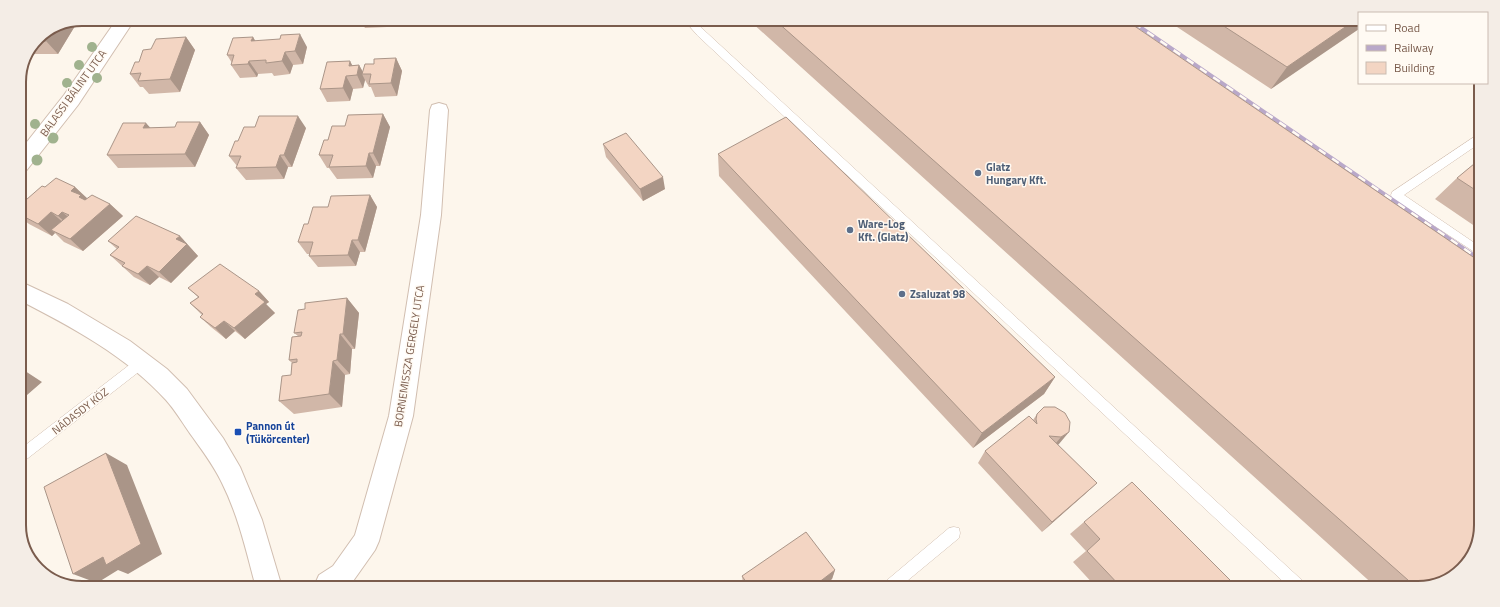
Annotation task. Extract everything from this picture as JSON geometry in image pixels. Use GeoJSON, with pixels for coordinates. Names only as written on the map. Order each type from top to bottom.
{"type":"FeatureCollection","features":[{"type":"Feature","properties":{"kind":"street","name":"BALASSI BÁLINT UTCA"},"geometry":{"type":"LineString","coordinates":[[26,157],[71,100],[121,26]]}},
{"type":"Feature","properties":{"kind":"street","name":"BORNEMISSZA GERGELY UTCA"},"geometry":{"type":"LineString","coordinates":[[333,581],[342,575],[366,540],[401,416],[431,215],[439,110]]}},
{"type":"Feature","properties":{"kind":"street"},"geometry":{"type":"LineString","coordinates":[[26,294],[98,332],[141,363],[161,379],[176,394],[223,459],[246,508],[267,581]]}},
{"type":"Feature","properties":{"kind":"lane"},"geometry":{"type":"LineString","coordinates":[[694,26],[1292,581]]}},
{"type":"Feature","properties":{"kind":"lane"},"geometry":{"type":"LineString","coordinates":[[1474,142],[1396,195],[1474,248]]}},
{"type":"Feature","properties":{"kind":"lane","name":"NÁDASDY KÖZ"},"geometry":{"type":"LineString","coordinates":[[26,453],[141,363]]}},
{"type":"Feature","properties":{"kind":"lane"},"geometry":{"type":"LineString","coordinates":[[897,581],[954,533]]}},
{"type":"Feature","properties":{"kind":"building"},"geometry":{"type":"Polygon","coordinates":[[[782,26],[1134,26],[1474,258],[1474,533],[1463,559],[1449,572],[1429,580],[1409,581],[782,26]]]}},
{"type":"Feature","properties":{"kind":"building"},"geometry":{"type":"Polygon","coordinates":[[[1224,26],[1347,26],[1287,67],[1224,26]]]}},
{"type":"Feature","properties":{"kind":"building"},"geometry":{"type":"Polygon","coordinates":[[[300,34],[295,51],[285,52],[282,61],[266,63],[266,60],[249,61],[248,64],[231,65],[234,55],[227,55],[233,38],[253,37],[251,41],[280,39],[281,35],[300,34]]]}},
{"type":"Feature","properties":{"kind":"building"},"geometry":{"type":"Polygon","coordinates":[[[186,37],[170,79],[138,81],[141,73],[130,74],[135,62],[139,62],[143,50],[151,49],[156,39],[186,37]]]}},
{"type":"Feature","properties":{"kind":"building"},"geometry":{"type":"Polygon","coordinates":[[[396,58],[391,83],[369,84],[371,74],[362,74],[365,64],[374,64],[374,59],[396,58]]]}},
{"type":"Feature","properties":{"kind":"building"},"geometry":{"type":"Polygon","coordinates":[[[350,61],[349,66],[359,65],[357,75],[346,76],[343,88],[320,89],[327,62],[350,61]]]}},
{"type":"Feature","properties":{"kind":"building"},"geometry":{"type":"Polygon","coordinates":[[[383,114],[373,153],[369,153],[366,166],[329,167],[333,155],[319,155],[324,140],[328,140],[332,126],[345,126],[348,115],[383,114]]]}},
{"type":"Feature","properties":{"kind":"building"},"geometry":{"type":"Polygon","coordinates":[[[259,116],[298,116],[284,155],[280,155],[276,167],[236,168],[241,156],[229,156],[235,141],[238,141],[244,127],[255,127],[259,116]]]}},
{"type":"Feature","properties":{"kind":"building"},"geometry":{"type":"Polygon","coordinates":[[[786,117],[1055,377],[982,433],[718,154],[786,117]]]}},
{"type":"Feature","properties":{"kind":"building"},"geometry":{"type":"Polygon","coordinates":[[[177,122],[200,122],[185,154],[107,155],[123,123],[146,123],[143,128],[175,127],[177,122]]]}},
{"type":"Feature","properties":{"kind":"building"},"geometry":{"type":"Polygon","coordinates":[[[626,133],[663,177],[640,189],[603,144],[626,133]]]}},
{"type":"Feature","properties":{"kind":"building"},"geometry":{"type":"Polygon","coordinates":[[[1474,164],[1474,189],[1457,178],[1474,164]]]}},
{"type":"Feature","properties":{"kind":"building"},"geometry":{"type":"Polygon","coordinates":[[[56,178],[75,187],[71,191],[81,195],[79,197],[85,200],[92,195],[110,204],[70,239],[51,230],[69,215],[62,212],[58,216],[51,212],[38,224],[26,218],[26,200],[42,186],[45,187],[56,178]]]}},
{"type":"Feature","properties":{"kind":"building"},"geometry":{"type":"Polygon","coordinates":[[[370,195],[358,240],[352,240],[348,255],[309,256],[313,242],[298,242],[304,224],[308,224],[313,207],[328,207],[331,196],[370,195]]]}},
{"type":"Feature","properties":{"kind":"building"},"geometry":{"type":"Polygon","coordinates":[[[136,216],[180,236],[176,239],[187,244],[159,272],[147,266],[138,274],[122,266],[125,263],[110,255],[119,247],[108,241],[136,216]]]}},
{"type":"Feature","properties":{"kind":"building"},"geometry":{"type":"Polygon","coordinates":[[[220,264],[259,291],[255,294],[265,302],[234,328],[224,321],[215,328],[200,317],[203,314],[190,303],[199,297],[188,288],[220,264]]]}},
{"type":"Feature","properties":{"kind":"building"},"geometry":{"type":"Polygon","coordinates":[[[347,298],[343,334],[340,334],[337,360],[333,361],[329,394],[279,401],[282,376],[291,375],[292,363],[297,362],[297,359],[289,360],[292,337],[301,336],[302,332],[294,333],[298,310],[305,309],[305,303],[347,298]]]}},
{"type":"Feature","properties":{"kind":"building"},"geometry":{"type":"Polygon","coordinates":[[[1044,407],[1055,407],[1065,413],[1070,422],[1069,432],[1061,437],[1049,436],[1097,483],[1052,522],[985,451],[1029,416],[1037,424],[1037,414],[1044,407]]]}},
{"type":"Feature","properties":{"kind":"building"},"geometry":{"type":"Polygon","coordinates":[[[106,453],[141,544],[106,565],[103,557],[73,574],[44,487],[106,453]]]}},
{"type":"Feature","properties":{"kind":"building"},"geometry":{"type":"Polygon","coordinates":[[[1132,482],[1231,581],[1115,581],[1087,551],[1100,539],[1084,522],[1132,482]]]}},
{"type":"Feature","properties":{"kind":"building"},"geometry":{"type":"Polygon","coordinates":[[[806,532],[835,570],[821,581],[746,581],[742,576],[806,532]]]}},
{"type":"Feature","properties":{"kind":"railway"},"geometry":{"type":"LineString","coordinates":[[1138,26],[1474,256]]}},
{"type":"Feature","properties":{"kind":"place","name":"Glatz Hungary Kft."},"geometry":{"type":"Point","coordinates":[978,173]}},
{"type":"Feature","properties":{"kind":"place","name":"Ware-Log Kft. (Glatz)"},"geometry":{"type":"Point","coordinates":[850,230]}},
{"type":"Feature","properties":{"kind":"place","name":"Zsaluzat 98"},"geometry":{"type":"Point","coordinates":[902,294]}},
{"type":"Feature","properties":{"kind":"place","name":"Pannon út (Tükörcenter)"},"geometry":{"type":"Point","coordinates":[238,432]}}]}
